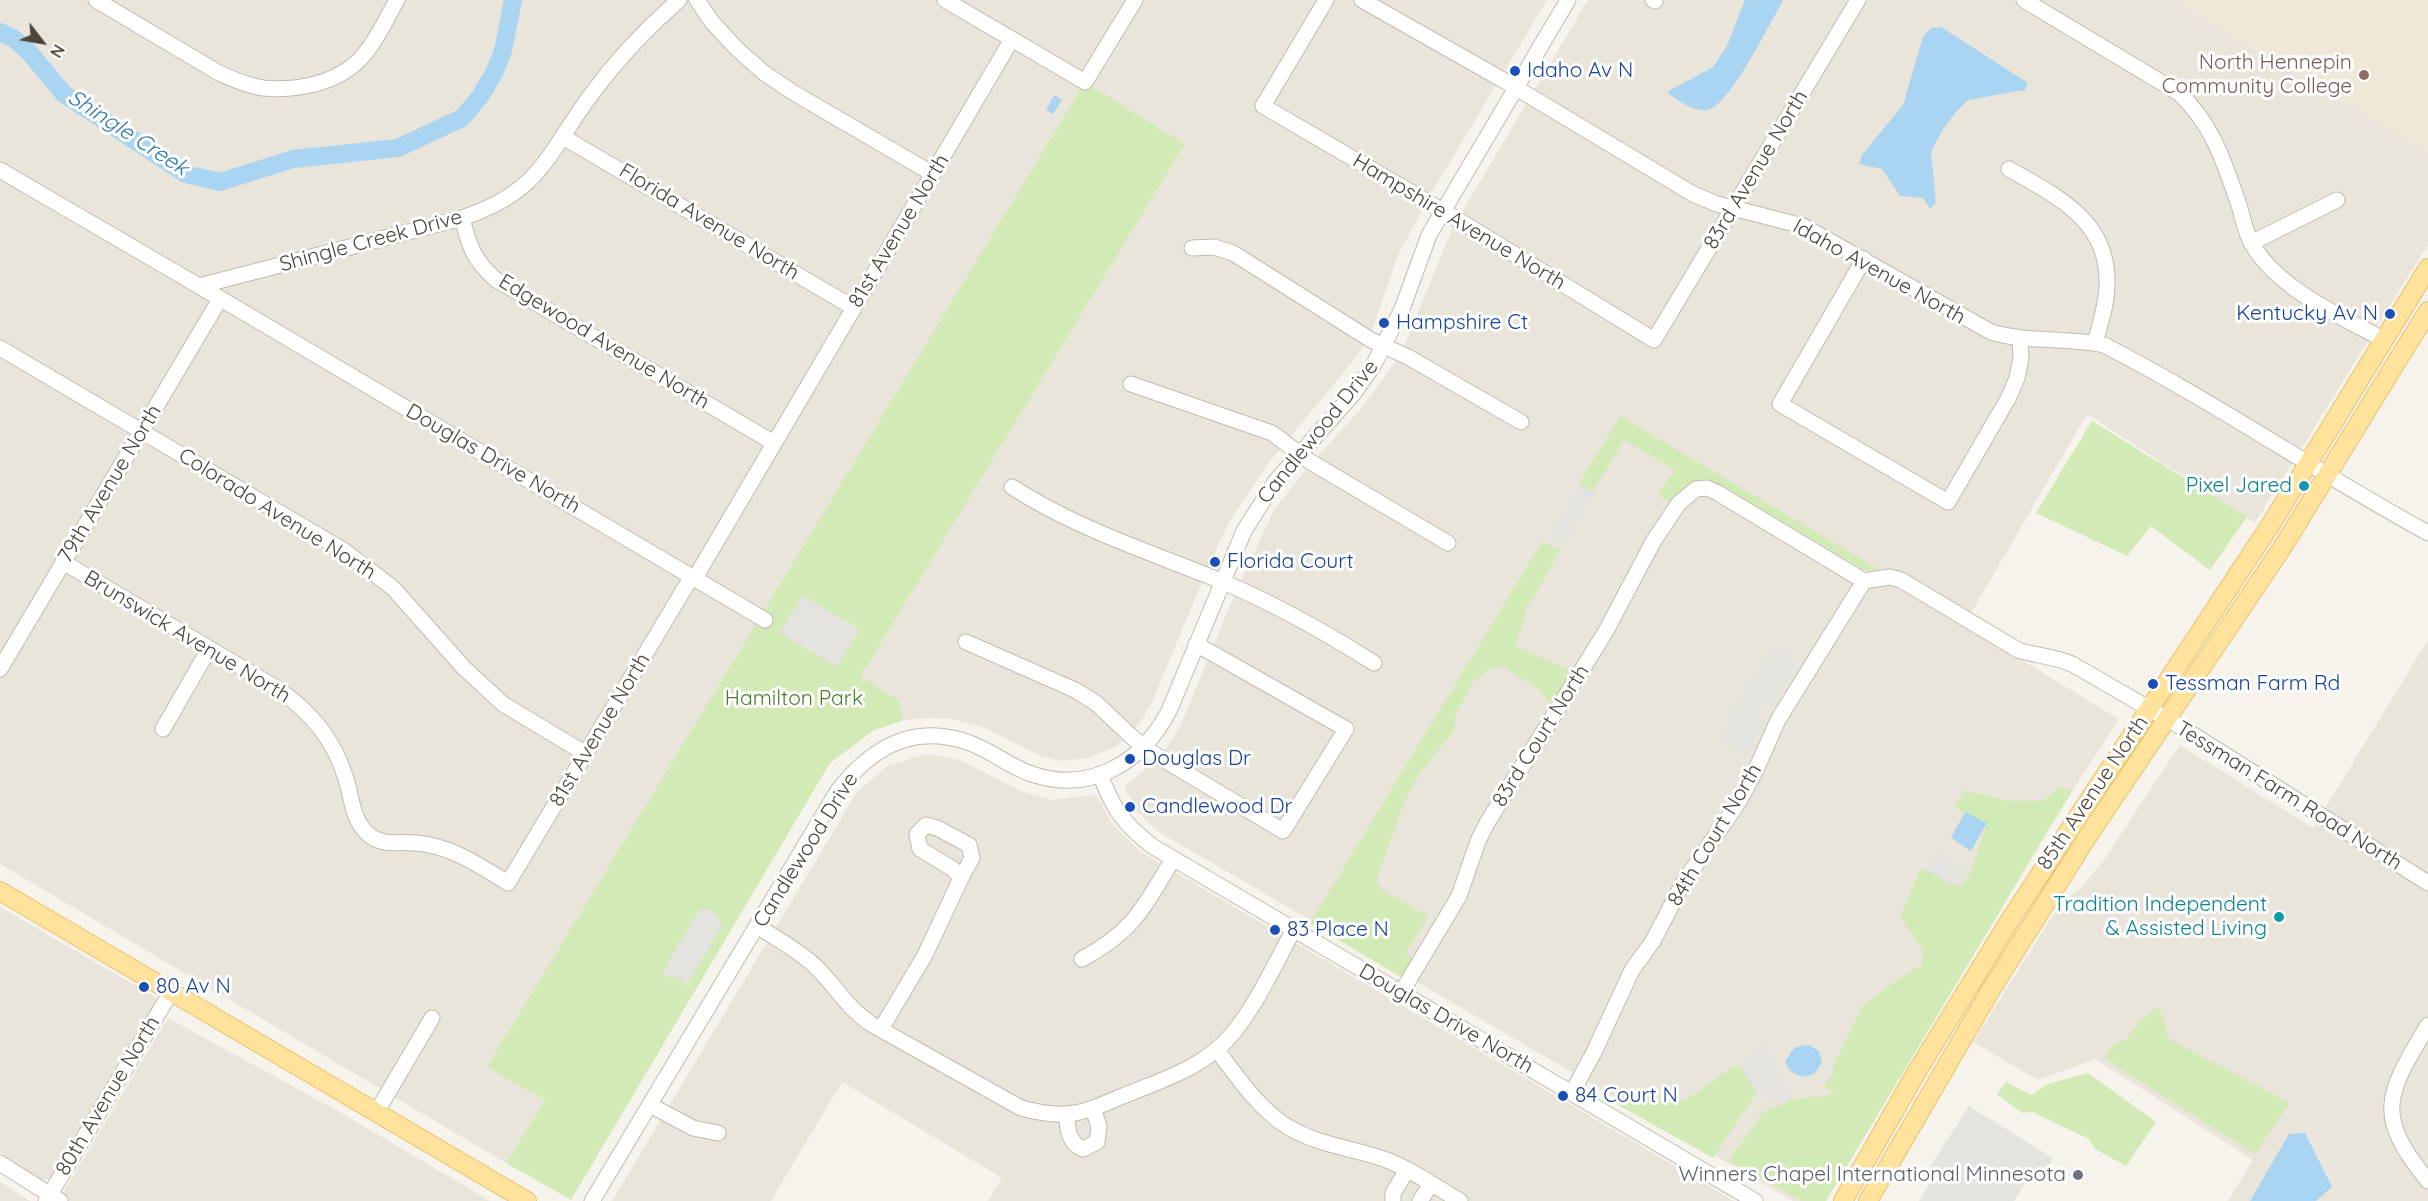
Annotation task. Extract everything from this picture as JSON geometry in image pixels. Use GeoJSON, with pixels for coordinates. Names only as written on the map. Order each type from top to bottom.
{"type":"FeatureCollection","features":[{"type":"Feature","properties":{"kind":"main road","name":"85th Avenue North"},"geometry":{"type":"LineString","coordinates":[[1843,1201],[1974,977],[2050,855],[2149,709],[2309,464],[2428,268]]}},
{"type":"Feature","properties":{"kind":"main road","name":"85th Avenue North"},"geometry":{"type":"LineString","coordinates":[[1868,1201],[1992,988],[2088,836],[2168,720],[2328,476],[2428,311]]}},
{"type":"Feature","properties":{"kind":"main road"},"geometry":{"type":"LineString","coordinates":[[0,891],[526,1201]]}},
{"type":"Feature","properties":{"kind":"main road"},"geometry":{"type":"LineString","coordinates":[[1974,977],[1992,988]]}},
{"type":"Feature","properties":{"kind":"street"},"geometry":{"type":"LineString","coordinates":[[96,0],[219,73],[239,82],[261,87],[284,88],[320,82],[350,69],[363,57],[397,0]]}},
{"type":"Feature","properties":{"kind":"street","name":"Shingle Creek Drive"},"geometry":{"type":"LineString","coordinates":[[199,286],[462,218],[484,210],[525,186],[542,169],[592,93],[615,63],[635,40],[679,0]]}},
{"type":"Feature","properties":{"kind":"street"},"geometry":{"type":"LineString","coordinates":[[696,0],[737,49],[764,73],[933,174]]}},
{"type":"Feature","properties":{"kind":"street"},"geometry":{"type":"LineString","coordinates":[[945,0],[1084,82],[1135,0]]}},
{"type":"Feature","properties":{"kind":"street","name":"Hampshire Avenue North"},"geometry":{"type":"LineString","coordinates":[[1326,0],[1263,106],[1654,340]]}},
{"type":"Feature","properties":{"kind":"street","name":"Idaho Avenue North"},"geometry":{"type":"LineString","coordinates":[[1362,0],[1516,88],[1693,194],[1717,204],[1803,226],[1978,326],[2006,336],[2020,338],[2075,339],[2095,343],[2117,352],[2428,533]]}},
{"type":"Feature","properties":{"kind":"street","name":"Candlewood Drive"},"geometry":{"type":"LineString","coordinates":[[592,1201],[837,792],[863,762],[890,745],[905,740],[925,736],[946,737],[967,742],[1010,764],[1049,778],[1070,780],[1116,768],[1145,747],[1160,729],[1244,531],[1258,506],[1299,454],[1354,393],[1385,345],[1402,309],[1421,253],[1568,0]]}},
{"type":"Feature","properties":{"kind":"street","name":"83rd Avenue North"},"geometry":{"type":"LineString","coordinates":[[1654,340],[1858,0]]}},
{"type":"Feature","properties":{"kind":"street"},"geometry":{"type":"LineString","coordinates":[[2024,0],[2162,81],[2195,108],[2217,144],[2251,243],[2269,268],[2286,282],[2384,340]]}},
{"type":"Feature","properties":{"kind":"street","name":"81st Avenue North"},"geometry":{"type":"LineString","coordinates":[[508,883],[774,443],[1012,39]]}},
{"type":"Feature","properties":{"kind":"street","name":"Florida Avenue North"},"geometry":{"type":"LineString","coordinates":[[563,137],[854,308]]}},
{"type":"Feature","properties":{"kind":"street"},"geometry":{"type":"LineString","coordinates":[[2009,169],[2060,198],[2076,211],[2090,226],[2100,244],[2107,284],[2105,304],[2095,343]]}},
{"type":"Feature","properties":{"kind":"street"},"geometry":{"type":"LineString","coordinates":[[0,170],[199,286]]}},
{"type":"Feature","properties":{"kind":"street"},"geometry":{"type":"LineString","coordinates":[[2251,243],[2337,200]]}},
{"type":"Feature","properties":{"kind":"street","name":"Edgewood Avenue North"},"geometry":{"type":"LineString","coordinates":[[462,218],[472,252],[482,267],[495,279],[774,443]]}},
{"type":"Feature","properties":{"kind":"street"},"geometry":{"type":"LineString","coordinates":[[1192,248],[1214,247],[1233,253],[1371,340],[1385,345],[1521,422]]}},
{"type":"Feature","properties":{"kind":"street"},"geometry":{"type":"LineString","coordinates":[[1864,260],[1779,404],[1948,502],[2009,397],[2017,378],[2021,358],[2020,338]]}},
{"type":"Feature","properties":{"kind":"street","name":"Douglas Drive North"},"geometry":{"type":"LineString","coordinates":[[199,286],[765,620]]}},
{"type":"Feature","properties":{"kind":"street","name":"79th Avenue North"},"geometry":{"type":"LineString","coordinates":[[0,669],[220,299]]}},
{"type":"Feature","properties":{"kind":"street","name":"Colorado Avenue North"},"geometry":{"type":"LineString","coordinates":[[0,348],[343,550],[369,568],[393,588],[464,668],[503,704],[586,754]]}},
{"type":"Feature","properties":{"kind":"street"},"geometry":{"type":"LineString","coordinates":[[1131,384],[1272,433],[1299,454],[1448,543]]}},
{"type":"Feature","properties":{"kind":"street"},"geometry":{"type":"LineString","coordinates":[[1012,487],[1061,516],[1221,582],[1322,630],[1374,663]]}},
{"type":"Feature","properties":{"kind":"street","name":"83rd Court North"},"geometry":{"type":"LineString","coordinates":[[1401,993],[1459,896],[1478,841],[1487,823],[1606,631],[1653,542],[1678,502],[1696,489],[1707,488],[1864,581]]}},
{"type":"Feature","properties":{"kind":"street","name":"Brunswick Avenue North"},"geometry":{"type":"LineString","coordinates":[[63,562],[278,690],[314,718],[339,757],[356,816],[370,837],[388,843],[414,843],[452,851],[508,883]]}},
{"type":"Feature","properties":{"kind":"street","name":"Tessman Farm Road North"},"geometry":{"type":"LineString","coordinates":[[1864,581],[1890,577],[1901,580],[2018,650],[2053,657],[2072,664],[2168,720],[2428,883]]}},
{"type":"Feature","properties":{"kind":"street","name":"84th Court North"},"geometry":{"type":"LineString","coordinates":[[1572,1093],[1595,1050],[1632,970],[1653,941],[1683,883],[1737,803],[1754,774],[1778,720],[1864,581]]}},
{"type":"Feature","properties":{"kind":"street"},"geometry":{"type":"LineString","coordinates":[[966,642],[1075,690],[1096,704],[1145,747],[1283,831],[1346,729],[1196,644]]}},
{"type":"Feature","properties":{"kind":"street"},"geometry":{"type":"LineString","coordinates":[[163,729],[209,649]]}},
{"type":"Feature","properties":{"kind":"street","name":"Douglas Drive North"},"geometry":{"type":"LineString","coordinates":[[1100,774],[1123,821],[1152,846],[1755,1201]]}},
{"type":"Feature","properties":{"kind":"street"},"geometry":{"type":"LineString","coordinates":[[1082,959],[1106,946],[1127,929],[1143,910],[1173,859]]}},
{"type":"Feature","properties":{"kind":"street"},"geometry":{"type":"LineString","coordinates":[[880,1029],[925,955],[961,878]]}},
{"type":"Feature","properties":{"kind":"street"},"geometry":{"type":"LineString","coordinates":[[757,926],[803,955],[818,969],[855,1013],[880,1029],[1021,1108],[1040,1113],[1066,1114],[1093,1108],[1175,1075],[1197,1064],[1217,1050],[1233,1034],[1294,930]]}},
{"type":"Feature","properties":{"kind":"street","name":"80th Avenue North"},"geometry":{"type":"LineString","coordinates":[[52,1199],[171,992]]}},
{"type":"Feature","properties":{"kind":"street"},"geometry":{"type":"LineString","coordinates":[[376,1113],[432,1018]]}},
{"type":"Feature","properties":{"kind":"street"},"geometry":{"type":"LineString","coordinates":[[2428,1025],[2401,1070],[2393,1094],[2392,1108],[2394,1124],[2404,1150],[2428,1181]]}},
{"type":"Feature","properties":{"kind":"street"},"geometry":{"type":"LineString","coordinates":[[1217,1050],[1251,1095],[1287,1126],[1308,1138],[1384,1160],[1407,1170],[1461,1201]]}},
{"type":"Feature","properties":{"kind":"street"},"geometry":{"type":"LineString","coordinates":[[650,1105],[693,1128],[718,1132]]}},
{"type":"Feature","properties":{"kind":"street"},"geometry":{"type":"LineString","coordinates":[[1066,1114],[1070,1139],[1075,1146],[1083,1149],[1097,1142],[1100,1135],[1093,1108]]}},
{"type":"Feature","properties":{"kind":"street"},"geometry":{"type":"LineString","coordinates":[[0,1163],[52,1199]]}},
{"type":"Feature","properties":{"kind":"street"},"geometry":{"type":"LineString","coordinates":[[1393,1201],[1393,1193],[1407,1170]]}},
{"type":"Feature","properties":{"kind":"street"},"geometry":{"type":"LineString","coordinates":[[1420,1201],[1431,1184]]}},
{"type":"Feature","properties":{"kind":"shaded area"},"geometry":{"type":"Polygon","coordinates":[[[0,0],[1547,0],[1432,192],[1399,253],[1373,328],[1358,355],[1267,465],[1230,520],[1151,705],[1137,727],[1117,746],[1088,758],[1060,761],[1041,756],[985,728],[954,719],[904,720],[898,700],[861,676],[1185,144],[1093,87],[488,1067],[545,1100],[506,1163],[0,864],[0,0]]]}},
{"type":"Feature","properties":{"kind":"shaded area"},"geometry":{"type":"Polygon","coordinates":[[[1588,0],[2174,0],[2428,151],[2428,244],[2255,523],[2087,414],[1964,625],[2119,719],[1957,970],[1819,1201],[1793,1201],[1159,832],[1139,813],[1124,787],[1163,754],[1181,725],[1233,598],[1274,510],[1306,469],[1360,410],[1396,361],[1452,229],[1588,0]]]}},
{"type":"Feature","properties":{"kind":"shaded area","name":"North Hennepin Community College"},"geometry":{"type":"Polygon","coordinates":[[[2174,0],[2428,0],[2428,151],[2174,0]]]}},
{"type":"Feature","properties":{"kind":"shaded area"},"geometry":{"type":"Polygon","coordinates":[[[1581,485],[1594,493],[1563,545],[1550,538],[1581,485]]]}},
{"type":"Feature","properties":{"kind":"shaded area"},"geometry":{"type":"Polygon","coordinates":[[[803,596],[859,629],[837,667],[780,633],[803,596]]]}},
{"type":"Feature","properties":{"kind":"shaded area"},"geometry":{"type":"Polygon","coordinates":[[[2428,640],[2428,1201],[2228,1201],[2253,1160],[2095,1059],[2038,1080],[1973,1042],[2062,901],[2081,888],[2104,860],[2180,745],[2313,828],[2428,640]]]}},
{"type":"Feature","properties":{"kind":"shaded area"},"geometry":{"type":"Polygon","coordinates":[[[1775,646],[1781,651],[1782,646],[1794,653],[1790,660],[1797,664],[1772,706],[1764,702],[1755,716],[1764,722],[1748,751],[1743,748],[1740,752],[1721,739],[1735,704],[1775,646]]]}},
{"type":"Feature","properties":{"kind":"shaded area"},"geometry":{"type":"Polygon","coordinates":[[[926,754],[960,760],[1021,791],[1051,800],[1096,795],[1113,825],[1141,852],[1734,1201],[988,1201],[1002,1178],[842,1082],[771,1201],[612,1201],[857,792],[887,766],[926,754]]]}},
{"type":"Feature","properties":{"kind":"shaded area"},"geometry":{"type":"Polygon","coordinates":[[[1936,850],[1966,869],[1954,887],[1927,869],[1936,850]]]}},
{"type":"Feature","properties":{"kind":"shaded area"},"geometry":{"type":"Polygon","coordinates":[[[0,907],[157,1000],[55,1174],[43,1180],[0,1152],[0,907]]]}},
{"type":"Feature","properties":{"kind":"shaded area"},"geometry":{"type":"Polygon","coordinates":[[[699,910],[711,910],[722,926],[686,986],[681,978],[661,975],[699,910]]]}},
{"type":"Feature","properties":{"kind":"shaded area"},"geometry":{"type":"Polygon","coordinates":[[[168,1018],[338,1111],[490,1201],[58,1201],[168,1018]]]}},
{"type":"Feature","properties":{"kind":"shaded area"},"geometry":{"type":"Polygon","coordinates":[[[1764,1044],[1792,1100],[1785,1103],[1756,1093],[1739,1064],[1764,1044]]]}},
{"type":"Feature","properties":{"kind":"shaded area"},"geometry":{"type":"Polygon","coordinates":[[[1969,1106],[2053,1158],[2041,1178],[2031,1173],[2014,1201],[1919,1201],[1935,1176],[1927,1171],[1969,1106]]]}},
{"type":"Feature","properties":{"kind":"shaded area"},"geometry":{"type":"Polygon","coordinates":[[[0,1182],[30,1201],[0,1201],[0,1182]]]}},
{"type":"Feature","properties":{"kind":"green space","name":"Hamilton Park"},"geometry":{"type":"Polygon","coordinates":[[[1093,87],[1185,144],[861,676],[898,700],[904,720],[873,731],[830,763],[571,1200],[506,1163],[545,1100],[487,1067],[1081,89],[1093,87]]]}},
{"type":"Feature","properties":{"kind":"green space"},"geometry":{"type":"Polygon","coordinates":[[[1620,416],[1880,570],[1864,570],[1713,481],[1694,482],[1671,504],[1658,494],[1675,470],[1624,440],[1592,493],[1579,484],[1620,416]]]}},
{"type":"Feature","properties":{"kind":"green space"},"geometry":{"type":"Polygon","coordinates":[[[2092,421],[2247,517],[2210,570],[2151,526],[2127,556],[2036,513],[2092,421]]]}},
{"type":"Feature","properties":{"kind":"green space"},"geometry":{"type":"Polygon","coordinates":[[[1542,542],[1561,549],[1526,610],[1516,646],[1573,672],[1552,707],[1540,690],[1503,667],[1491,668],[1473,682],[1456,713],[1454,730],[1419,775],[1406,798],[1376,881],[1383,890],[1428,916],[1405,954],[1413,958],[1401,977],[1310,923],[1542,542]]]}},
{"type":"Feature","properties":{"kind":"green space"},"geometry":{"type":"Polygon","coordinates":[[[2059,787],[2072,791],[1826,1201],[1802,1201],[1729,1161],[1763,1112],[1795,1099],[1834,1094],[1824,1086],[1834,1071],[1832,1069],[1862,1007],[1891,984],[1922,965],[1922,949],[1900,917],[1921,868],[1961,886],[1970,875],[1987,823],[1955,807],[1965,790],[2009,801],[2043,801],[2059,787]]]}},
{"type":"Feature","properties":{"kind":"green space"},"geometry":{"type":"Polygon","coordinates":[[[2159,1006],[2169,1039],[2290,1103],[2255,1154],[2104,1058],[2113,1044],[2126,1040],[2139,1021],[2159,1006]]]}},
{"type":"Feature","properties":{"kind":"green space"},"geometry":{"type":"Polygon","coordinates":[[[1735,1066],[1742,1068],[1756,1093],[1713,1158],[1611,1101],[1621,1096],[1631,1095],[1673,1102],[1680,1101],[1735,1066]]]}},
{"type":"Feature","properties":{"kind":"green space"},"geometry":{"type":"Polygon","coordinates":[[[2088,1073],[2156,1122],[2126,1166],[2095,1149],[2089,1139],[2032,1112],[2022,1113],[1997,1094],[2006,1082],[2031,1095],[2048,1084],[2088,1073]]]}},
{"type":"Feature","properties":{"kind":"water"},"geometry":{"type":"Polygon","coordinates":[[[1745,0],[1783,0],[1738,79],[1717,105],[1708,110],[1697,109],[1676,99],[1667,92],[1713,67],[1727,46],[1745,0]]]}},
{"type":"Feature","properties":{"kind":"water"},"geometry":{"type":"Polygon","coordinates":[[[1941,27],[2028,83],[2025,90],[1968,100],[1956,112],[1943,129],[1931,152],[1936,202],[1930,209],[1923,198],[1900,196],[1882,169],[1859,164],[1862,155],[1903,105],[1923,37],[1931,28],[1941,27]]]}},
{"type":"Feature","properties":{"kind":"water"},"geometry":{"type":"Polygon","coordinates":[[[1054,95],[1062,100],[1053,114],[1046,110],[1054,95]]]}},
{"type":"Feature","properties":{"kind":"water"},"geometry":{"type":"Polygon","coordinates":[[[1965,812],[1987,823],[1971,851],[1951,838],[1965,812]]]}},
{"type":"Feature","properties":{"kind":"water"},"geometry":{"type":"Polygon","coordinates":[[[1809,1045],[1819,1051],[1822,1063],[1814,1074],[1802,1077],[1790,1071],[1785,1061],[1795,1047],[1809,1045]]]}},
{"type":"Feature","properties":{"kind":"water"},"geometry":{"type":"Polygon","coordinates":[[[2305,1133],[2332,1187],[2316,1201],[2250,1201],[2289,1134],[2305,1133]]]}},
{"type":"Feature","properties":{"kind":"waterway","name":"Shingle Creek"},"geometry":{"type":"LineString","coordinates":[[0,32],[13,38],[29,52],[64,94],[186,174],[220,182],[293,159],[398,148],[462,118],[479,98],[493,75],[503,51],[513,0]]}},
{"type":"Feature","properties":{"kind":"place","name":"Idaho Av N"},"geometry":{"type":"Point","coordinates":[1515,71]}},
{"type":"Feature","properties":{"kind":"place","name":"North Hennepin Community College"},"geometry":{"type":"Point","coordinates":[2364,75]}},
{"type":"Feature","properties":{"kind":"place","name":"Kentucky Av N"},"geometry":{"type":"Point","coordinates":[2390,314]}},
{"type":"Feature","properties":{"kind":"place","name":"Hampshire Ct"},"geometry":{"type":"Point","coordinates":[1384,323]}},
{"type":"Feature","properties":{"kind":"place","name":"Pixel Jared"},"geometry":{"type":"Point","coordinates":[2304,486]}},
{"type":"Feature","properties":{"kind":"place","name":"Florida Court"},"geometry":{"type":"Point","coordinates":[1215,562]}},
{"type":"Feature","properties":{"kind":"place","name":"Tessman Farm Rd"},"geometry":{"type":"Point","coordinates":[2153,684]}},
{"type":"Feature","properties":{"kind":"place","name":"Douglas Dr"},"geometry":{"type":"Point","coordinates":[1130,759]}},
{"type":"Feature","properties":{"kind":"place","name":"Candlewood Dr"},"geometry":{"type":"Point","coordinates":[1130,807]}},
{"type":"Feature","properties":{"kind":"place","name":"Tradition Independent & Assisted Living"},"geometry":{"type":"Point","coordinates":[2279,917]}},
{"type":"Feature","properties":{"kind":"place","name":"83 Place N"},"geometry":{"type":"Point","coordinates":[1275,930]}},
{"type":"Feature","properties":{"kind":"place","name":"80 Av N"},"geometry":{"type":"Point","coordinates":[144,987]}},
{"type":"Feature","properties":{"kind":"place","name":"84 Court N"},"geometry":{"type":"Point","coordinates":[1563,1096]}},
{"type":"Feature","properties":{"kind":"place","name":"Winners Chapel International Minnesota"},"geometry":{"type":"Point","coordinates":[2078,1175]}}]}
